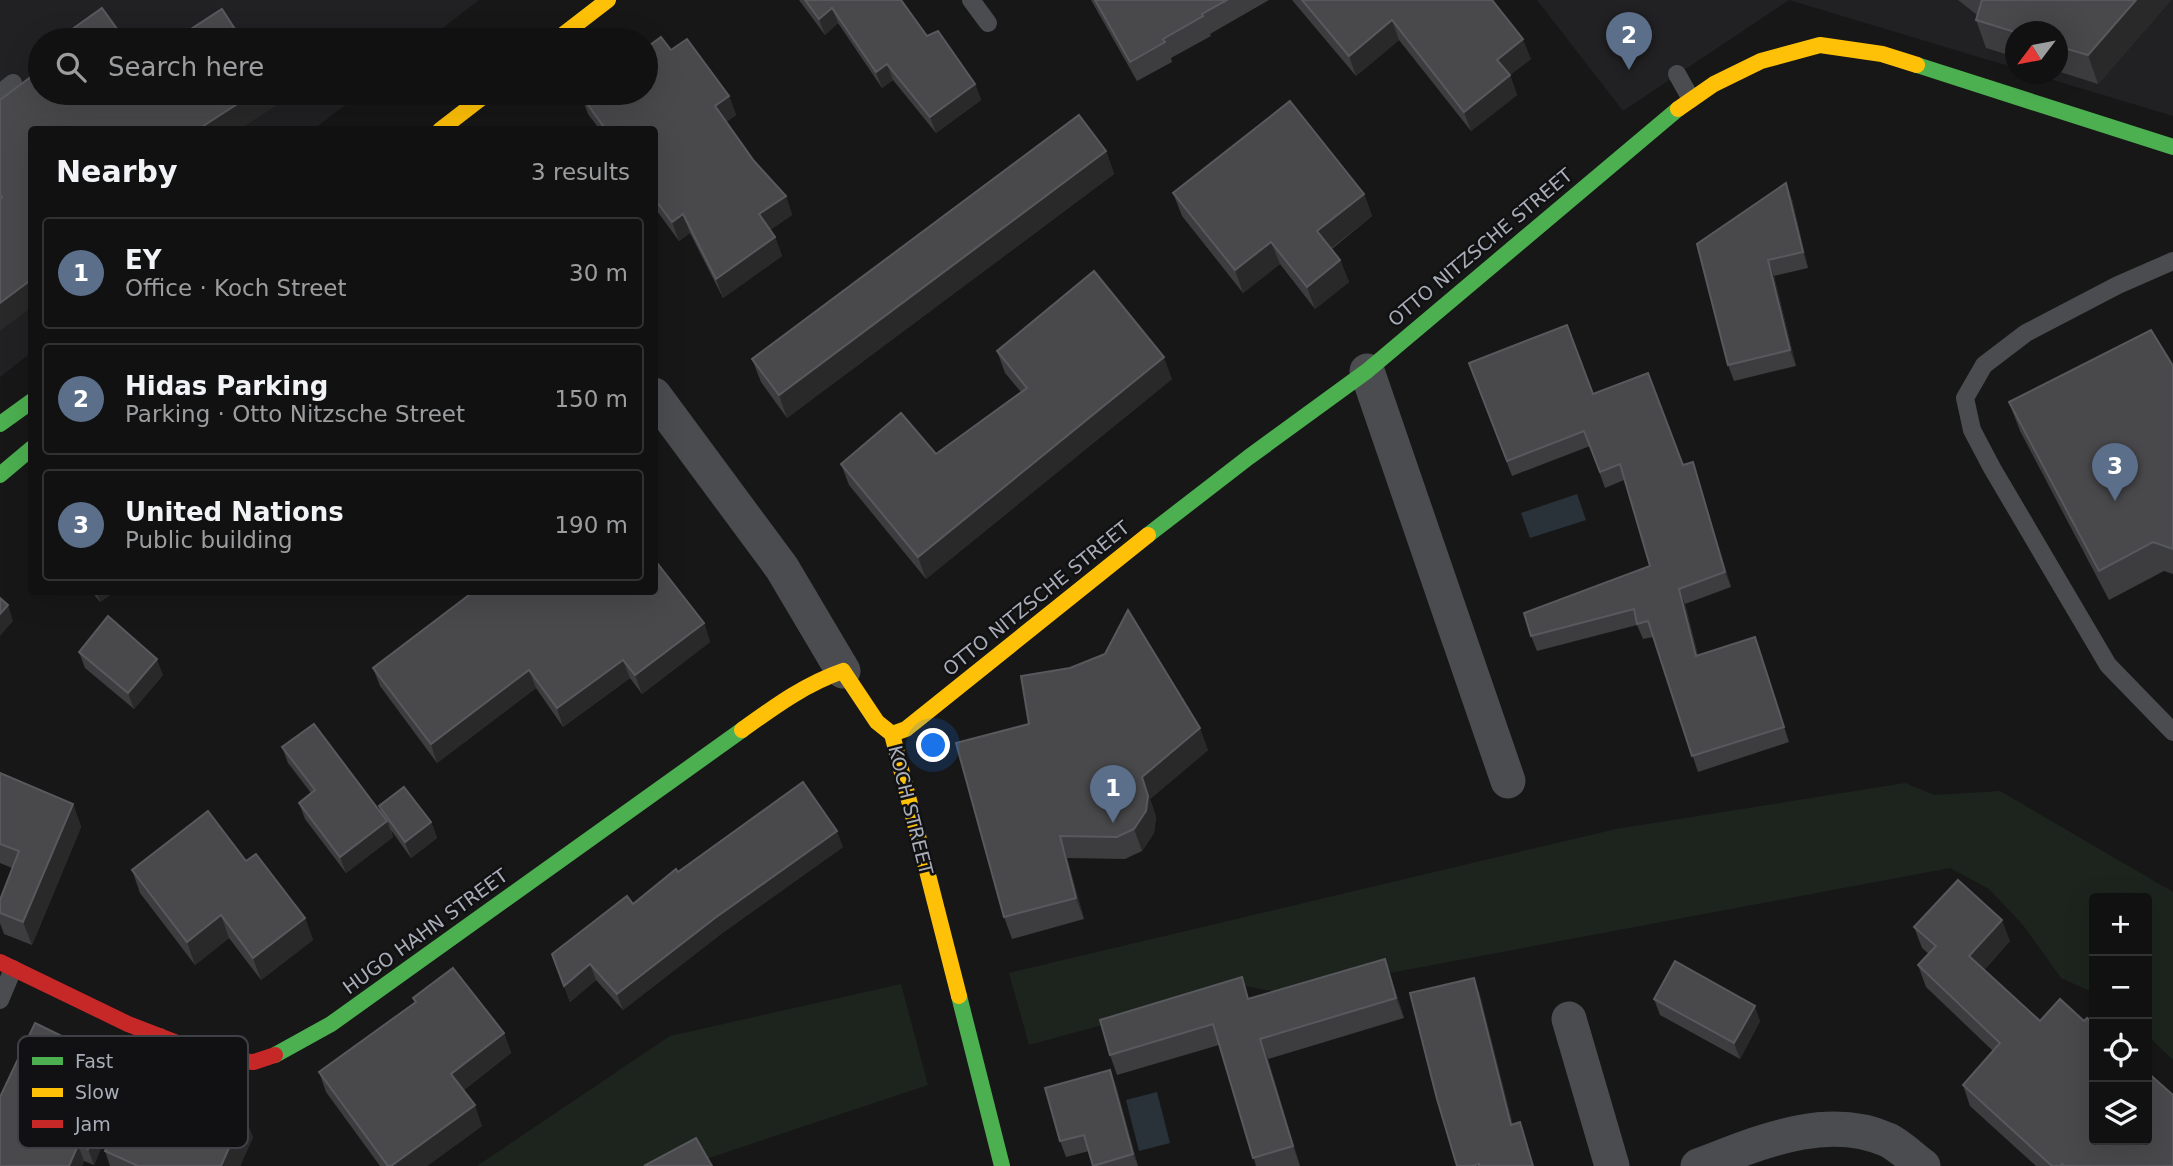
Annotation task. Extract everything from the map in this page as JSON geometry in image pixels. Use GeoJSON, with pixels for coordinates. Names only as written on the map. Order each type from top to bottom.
{"type":"FeatureCollection","features":[{"type":"Feature","properties":{"kind":"street"},"geometry":{"type":"LineString","coordinates":[[572,28],[608,0]]}},
{"type":"Feature","properties":{"kind":"street","name":"OTTO NITZSCHE STREET"},"geometry":{"type":"LineString","coordinates":[[891,734],[906,729],[1238,465],[1367,371],[1691,99],[1714,83],[1760,61],[1820,45],[1882,54],[2173,148]]}},
{"type":"Feature","properties":{"kind":"street"},"geometry":{"type":"LineString","coordinates":[[450,126],[474,105]]}},
{"type":"Feature","properties":{"kind":"street"},"geometry":{"type":"LineString","coordinates":[[1367,371],[1508,781]]}},
{"type":"Feature","properties":{"kind":"street","name":"KOCH STREET"},"geometry":{"type":"LineString","coordinates":[[658,400],[782,568],[843,671],[877,722],[891,734],[1002,1166]]}},
{"type":"Feature","properties":{"kind":"street"},"geometry":{"type":"LineString","coordinates":[[0,424],[28,404]]}},
{"type":"Feature","properties":{"kind":"street"},"geometry":{"type":"LineString","coordinates":[[0,474],[28,451]]}},
{"type":"Feature","properties":{"kind":"street","name":"HUGO HAHN STREET"},"geometry":{"type":"LineString","coordinates":[[248,1062],[289,1048],[331,1024],[788,697],[819,679],[843,671]]}},
{"type":"Feature","properties":{"kind":"street","name":"HUGO HAHN STREET"},"geometry":{"type":"LineString","coordinates":[[7,966],[158,1036]]}},
{"type":"Feature","properties":{"kind":"street"},"geometry":{"type":"LineString","coordinates":[[1569,1019],[1612,1166]]}},
{"type":"Feature","properties":{"kind":"street"},"geometry":{"type":"LineString","coordinates":[[1698,1166],[1780,1136],[1817,1130],[1857,1131],[1889,1141],[1923,1166]]}},
{"type":"Feature","properties":{"kind":"lane"},"geometry":{"type":"LineString","coordinates":[[971,0],[988,23]]}},
{"type":"Feature","properties":{"kind":"lane"},"geometry":{"type":"LineString","coordinates":[[1676,74],[1691,99]]}},
{"type":"Feature","properties":{"kind":"lane"},"geometry":{"type":"LineString","coordinates":[[2173,261],[2118,285],[2026,333],[1984,365],[1965,398],[1972,430],[1992,468],[2108,665],[2173,732]]}},
{"type":"Feature","properties":{"kind":"lane"},"geometry":{"type":"LineString","coordinates":[[0,1000],[7,966]]}},
{"type":"Feature","properties":{"kind":"shaded area"},"geometry":{"type":"Polygon","coordinates":[[[0,0],[479,0],[443,28],[28,28],[28,105],[345,105],[318,126],[28,126],[28,355],[0,377],[0,0]]]}},
{"type":"Feature","properties":{"kind":"shaded area"},"geometry":{"type":"Polygon","coordinates":[[[1537,0],[1789,0],[1623,111],[1537,0]]]}},
{"type":"Feature","properties":{"kind":"shaded area"},"geometry":{"type":"Polygon","coordinates":[[[1789,0],[2173,0],[2173,116],[2066,84],[2068,21],[2005,21],[2005,65],[1789,0]]]}},
{"type":"Feature","properties":{"kind":"shaded area"},"geometry":{"type":"Polygon","coordinates":[[[1577,494],[1586,520],[1530,538],[1521,513],[1577,494]]]}},
{"type":"Feature","properties":{"kind":"shaded area"},"geometry":{"type":"Polygon","coordinates":[[[1905,783],[1935,795],[2000,791],[2173,892],[2173,1060],[2152,1040],[2152,893],[2089,893],[2089,991],[2061,978],[2023,925],[1989,889],[1950,868],[1283,993],[1246,986],[1029,1045],[1009,973],[1616,829],[1905,783]]]}},
{"type":"Feature","properties":{"kind":"shaded area"},"geometry":{"type":"Polygon","coordinates":[[[901,984],[928,1085],[685,1166],[477,1166],[670,1036],[901,984]]]}},
{"type":"Feature","properties":{"kind":"shaded area"},"geometry":{"type":"Polygon","coordinates":[[[1157,1092],[1170,1143],[1139,1151],[1126,1100],[1157,1092]]]}},
{"type":"Feature","properties":{"kind":"building"},"geometry":{"type":"Polygon","coordinates":[[[805,0],[901,0],[927,36],[938,31],[975,84],[930,117],[887,64],[876,72],[832,8],[819,19],[805,0]]]}},
{"type":"Feature","properties":{"kind":"building"},"geometry":{"type":"Polygon","coordinates":[[[1095,0],[1227,0],[1130,62],[1095,0]]]}},
{"type":"Feature","properties":{"kind":"building"},"geometry":{"type":"Polygon","coordinates":[[[1302,0],[1492,0],[1523,39],[1497,60],[1510,75],[1464,112],[1392,20],[1349,56],[1302,0]]]}},
{"type":"Feature","properties":{"kind":"building"},"geometry":{"type":"Polygon","coordinates":[[[1982,0],[2136,0],[2088,55],[2068,49],[2068,21],[2005,21],[2005,29],[1976,20],[1982,0]]]}},
{"type":"Feature","properties":{"kind":"building"},"geometry":{"type":"Polygon","coordinates":[[[102,8],[116,28],[74,28],[102,8]]]}},
{"type":"Feature","properties":{"kind":"building"},"geometry":{"type":"Polygon","coordinates":[[[222,9],[234,28],[193,28],[222,9]]]}},
{"type":"Feature","properties":{"kind":"building"},"geometry":{"type":"Polygon","coordinates":[[[661,37],[671,50],[687,39],[729,96],[715,106],[754,161],[786,196],[759,214],[775,237],[716,279],[683,214],[672,222],[658,203],[658,126],[603,126],[588,105],[658,105],[658,39],[661,37]]]}},
{"type":"Feature","properties":{"kind":"building"},"geometry":{"type":"Polygon","coordinates":[[[28,79],[28,105],[236,105],[203,126],[28,126],[28,282],[0,303],[0,100],[28,79]]]}},
{"type":"Feature","properties":{"kind":"building"},"geometry":{"type":"Polygon","coordinates":[[[1290,101],[1364,194],[1317,231],[1340,260],[1307,287],[1271,242],[1235,270],[1173,193],[1290,101]]]}},
{"type":"Feature","properties":{"kind":"building"},"geometry":{"type":"Polygon","coordinates":[[[1079,115],[1106,151],[779,395],[752,359],[1079,115]]]}},
{"type":"Feature","properties":{"kind":"building"},"geometry":{"type":"Polygon","coordinates":[[[1786,183],[1803,252],[1768,260],[1790,350],[1728,365],[1697,244],[1786,183]]]}},
{"type":"Feature","properties":{"kind":"building"},"geometry":{"type":"Polygon","coordinates":[[[1094,271],[1164,357],[918,557],[841,464],[901,413],[936,454],[1027,388],[997,351],[1094,271]]]}},
{"type":"Feature","properties":{"kind":"building"},"geometry":{"type":"Polygon","coordinates":[[[1567,325],[1593,394],[1648,373],[1683,465],[1693,462],[1725,572],[1679,589],[1696,656],[1755,637],[1784,727],[1692,756],[1648,621],[1637,624],[1634,609],[1531,636],[1524,613],[1650,566],[1620,464],[1600,472],[1584,431],[1507,461],[1469,363],[1567,325]]]}},
{"type":"Feature","properties":{"kind":"building"},"geometry":{"type":"Polygon","coordinates":[[[2151,330],[2173,366],[2173,549],[2153,542],[2099,571],[2009,402],[2151,330]]]}},
{"type":"Feature","properties":{"kind":"building"},"geometry":{"type":"Polygon","coordinates":[[[658,564],[704,623],[635,675],[623,660],[557,708],[529,670],[431,744],[373,668],[469,595],[658,595],[658,564]]]}},
{"type":"Feature","properties":{"kind":"building"},"geometry":{"type":"Polygon","coordinates":[[[0,598],[8,605],[0,614],[0,598]]]}},
{"type":"Feature","properties":{"kind":"building"},"geometry":{"type":"Polygon","coordinates":[[[1128,610],[1200,728],[1142,777],[1148,796],[1146,811],[1134,829],[1117,837],[1060,836],[1076,898],[1004,917],[956,743],[1029,724],[1021,676],[1070,668],[1105,654],[1128,610]]]}},
{"type":"Feature","properties":{"kind":"building"},"geometry":{"type":"Polygon","coordinates":[[[108,616],[157,659],[128,693],[79,652],[108,616]]]}},
{"type":"Feature","properties":{"kind":"building"},"geometry":{"type":"Polygon","coordinates":[[[314,724],[387,821],[340,857],[299,803],[315,790],[282,747],[314,724]]]}},
{"type":"Feature","properties":{"kind":"building"},"geometry":{"type":"Polygon","coordinates":[[[0,773],[73,804],[23,922],[0,913],[0,900],[19,851],[0,844],[0,773]]]}},
{"type":"Feature","properties":{"kind":"building"},"geometry":{"type":"Polygon","coordinates":[[[803,782],[837,831],[715,918],[617,994],[590,964],[564,986],[552,954],[627,896],[633,904],[676,869],[678,872],[803,782]]]}},
{"type":"Feature","properties":{"kind":"building"},"geometry":{"type":"Polygon","coordinates":[[[404,787],[431,822],[405,842],[379,806],[404,787]]]}},
{"type":"Feature","properties":{"kind":"building"},"geometry":{"type":"Polygon","coordinates":[[[208,811],[246,861],[256,854],[305,918],[253,958],[221,915],[187,942],[132,870],[208,811]]]}},
{"type":"Feature","properties":{"kind":"building"},"geometry":{"type":"Polygon","coordinates":[[[1958,880],[2002,920],[1969,956],[2040,1021],[2060,999],[2084,1021],[2087,1018],[2089,1020],[2089,1145],[2152,1145],[2152,1076],[2173,1095],[2173,1166],[2052,1166],[1963,1085],[2000,1043],[1918,965],[1936,946],[1914,927],[1958,880]]]}},
{"type":"Feature","properties":{"kind":"building"},"geometry":{"type":"Polygon","coordinates":[[[1385,959],[1396,998],[1260,1039],[1293,1146],[1253,1158],[1213,1024],[1110,1055],[1100,1020],[1242,977],[1248,999],[1385,959]]]}},
{"type":"Feature","properties":{"kind":"building"},"geometry":{"type":"Polygon","coordinates":[[[1675,961],[1755,1006],[1734,1043],[1654,999],[1675,961]]]}},
{"type":"Feature","properties":{"kind":"building"},"geometry":{"type":"Polygon","coordinates":[[[453,968],[504,1033],[451,1074],[475,1105],[388,1166],[319,1072],[416,1002],[413,998],[453,968]]]}},
{"type":"Feature","properties":{"kind":"building"},"geometry":{"type":"Polygon","coordinates":[[[1474,978],[1511,1125],[1520,1122],[1533,1166],[1457,1166],[1410,993],[1474,978]]]}},
{"type":"Feature","properties":{"kind":"building"},"geometry":{"type":"Polygon","coordinates":[[[35,1023],[62,1036],[29,1036],[35,1023]]]}},
{"type":"Feature","properties":{"kind":"building"},"geometry":{"type":"Polygon","coordinates":[[[18,1059],[18,1148],[77,1148],[69,1166],[0,1166],[0,1097],[18,1059]]]}},
{"type":"Feature","properties":{"kind":"building"},"geometry":{"type":"Polygon","coordinates":[[[1110,1070],[1133,1154],[1093,1166],[1084,1135],[1060,1141],[1045,1088],[1110,1070]]]}},
{"type":"Feature","properties":{"kind":"building"},"geometry":{"type":"Polygon","coordinates":[[[696,1138],[712,1166],[644,1166],[696,1138]]]}},
{"type":"Feature","properties":{"kind":"building"},"geometry":{"type":"Polygon","coordinates":[[[106,1148],[229,1148],[221,1166],[138,1166],[105,1151],[106,1148]]]}},
{"type":"Feature","properties":{"kind":"traffic: fast"},"geometry":{"type":"LineString","coordinates":[[1917,65],[2173,147]]}},
{"type":"Feature","properties":{"kind":"traffic: fast"},"geometry":{"type":"LineString","coordinates":[[1148,535],[1367,371],[1678,109]]}},
{"type":"Feature","properties":{"kind":"traffic: fast"},"geometry":{"type":"LineString","coordinates":[[0,424],[28,404]]}},
{"type":"Feature","properties":{"kind":"traffic: fast"},"geometry":{"type":"LineString","coordinates":[[0,475],[28,451]]}},
{"type":"Feature","properties":{"kind":"traffic: fast"},"geometry":{"type":"LineString","coordinates":[[275,1055],[331,1024],[742,730]]}},
{"type":"Feature","properties":{"kind":"traffic: fast"},"geometry":{"type":"LineString","coordinates":[[959,996],[1002,1166]]}},
{"type":"Feature","properties":{"kind":"traffic: slow"},"geometry":{"type":"LineString","coordinates":[[572,28],[608,0]]}},
{"type":"Feature","properties":{"kind":"traffic: slow"},"geometry":{"type":"LineString","coordinates":[[1678,109],[1714,84],[1761,61],[1820,45],[1882,54],[1917,65]]}},
{"type":"Feature","properties":{"kind":"traffic: slow"},"geometry":{"type":"LineString","coordinates":[[445,126],[472,105]]}},
{"type":"Feature","properties":{"kind":"traffic: slow"},"geometry":{"type":"LineString","coordinates":[[892,734],[906,729],[1148,535]]}},
{"type":"Feature","properties":{"kind":"traffic: slow"},"geometry":{"type":"LineString","coordinates":[[742,730],[803,689],[843,671],[877,722],[892,734],[959,996]]}},
{"type":"Feature","properties":{"kind":"traffic: jam"},"geometry":{"type":"LineString","coordinates":[[0,962],[128,1024],[159,1036]]}},
{"type":"Feature","properties":{"kind":"traffic: jam"},"geometry":{"type":"LineString","coordinates":[[248,1062],[275,1055]]}},
{"type":"Feature","properties":{"kind":"place","name":"Hidas Parking"},"geometry":{"type":"Point","coordinates":[1629,70]}},
{"type":"Feature","properties":{"kind":"place","name":"United Nations"},"geometry":{"type":"Point","coordinates":[2115,501]}},
{"type":"Feature","properties":{"kind":"place","name":"EY"},"geometry":{"type":"Point","coordinates":[1113,823]}}]}
